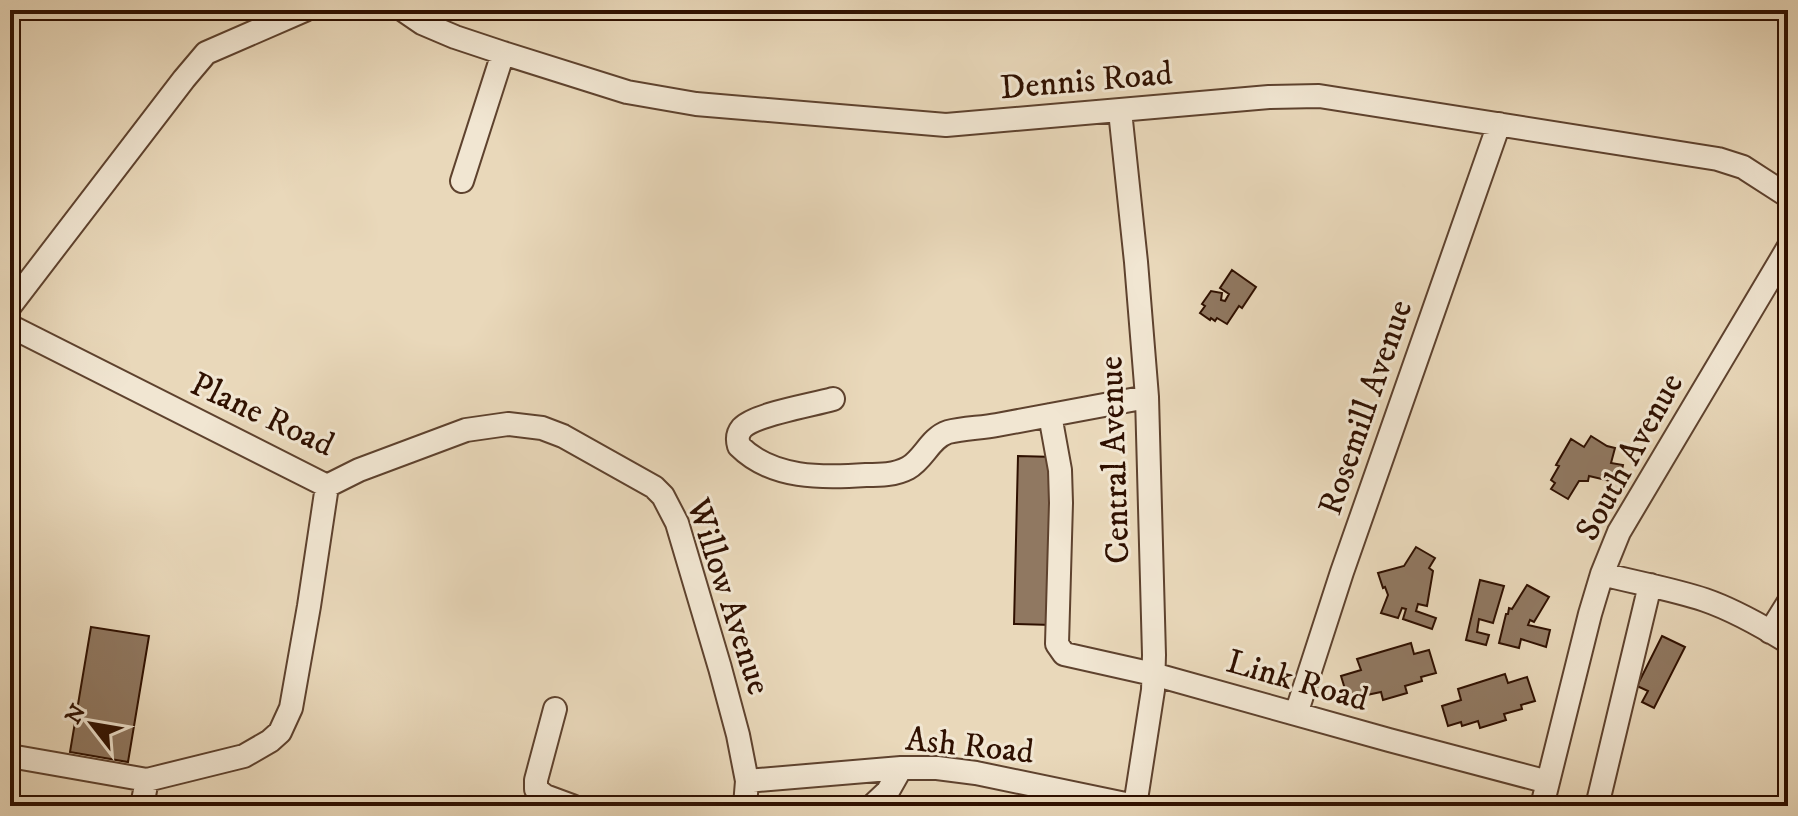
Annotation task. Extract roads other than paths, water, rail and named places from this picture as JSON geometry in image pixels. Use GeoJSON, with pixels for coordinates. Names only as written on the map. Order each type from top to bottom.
{"type":"FeatureCollection","features":[{"type":"Feature","properties":{"kind":"street"},"geometry":{"type":"LineString","coordinates":[[10,306],[206,53],[305,10]]}},
{"type":"Feature","properties":{"kind":"street","name":"Dennis Road"},"geometry":{"type":"LineString","coordinates":[[403,10],[422,23],[503,53],[627,92],[696,104],[946,125],[1305,95],[1728,161],[1784,192]]}},
{"type":"Feature","properties":{"kind":"street"},"geometry":{"type":"LineString","coordinates":[[462,181],[503,53]]}},
{"type":"Feature","properties":{"kind":"street","name":"Central Avenue"},"geometry":{"type":"LineString","coordinates":[[1120,111],[1147,397],[1153,674],[1135,806]]}},
{"type":"Feature","properties":{"kind":"street","name":"Rosemill Avenue"},"geometry":{"type":"LineString","coordinates":[[1296,714],[1499,124]]}},
{"type":"Feature","properties":{"kind":"street","name":"South Avenue"},"geometry":{"type":"LineString","coordinates":[[1542,806],[1590,614],[1602,574],[1624,524],[1788,248]]}},
{"type":"Feature","properties":{"kind":"street","name":"Plane Road"},"geometry":{"type":"LineString","coordinates":[[10,326],[327,486],[359,470],[466,430],[508,424],[542,428]]}},
{"type":"Feature","properties":{"kind":"street"},"geometry":{"type":"LineString","coordinates":[[833,399],[761,418],[744,426],[739,432],[739,446],[760,462],[784,471],[821,478],[888,474],[917,462],[933,441],[946,433],[1147,397]]}},
{"type":"Feature","properties":{"kind":"street","name":"Link Road"},"geometry":{"type":"LineString","coordinates":[[1050,415],[1060,470],[1057,644],[1064,654],[1153,674],[1548,782]]}},
{"type":"Feature","properties":{"kind":"street","name":"Willow Avenue"},"geometry":{"type":"LineString","coordinates":[[542,428],[563,436],[654,487],[672,511],[738,735],[747,781],[745,806]]}},
{"type":"Feature","properties":{"kind":"street"},"geometry":{"type":"LineString","coordinates":[[10,756],[147,780],[244,756],[264,747],[280,732],[291,708],[327,486]]}},
{"type":"Feature","properties":{"kind":"street"},"geometry":{"type":"LineString","coordinates":[[1602,574],[1708,601],[1779,637],[1788,603]]}},
{"type":"Feature","properties":{"kind":"street"},"geometry":{"type":"LineString","coordinates":[[1597,806],[1650,585]]}},
{"type":"Feature","properties":{"kind":"street"},"geometry":{"type":"LineString","coordinates":[[555,709],[536,789],[545,796],[572,806]]}},
{"type":"Feature","properties":{"kind":"street"},"geometry":{"type":"LineString","coordinates":[[872,806],[888,791],[901,768]]}},
{"type":"Feature","properties":{"kind":"street","name":"Ash Road"},"geometry":{"type":"LineString","coordinates":[[747,781],[901,768],[937,768],[976,773],[1064,799],[1135,806]]}},
{"type":"Feature","properties":{"kind":"street"},"geometry":{"type":"LineString","coordinates":[[142,806],[147,780]]}},
{"type":"Feature","properties":{"kind":"waterway"},"geometry":{"type":"LineString","coordinates":[[1772,10],[1788,24]]}}]}
